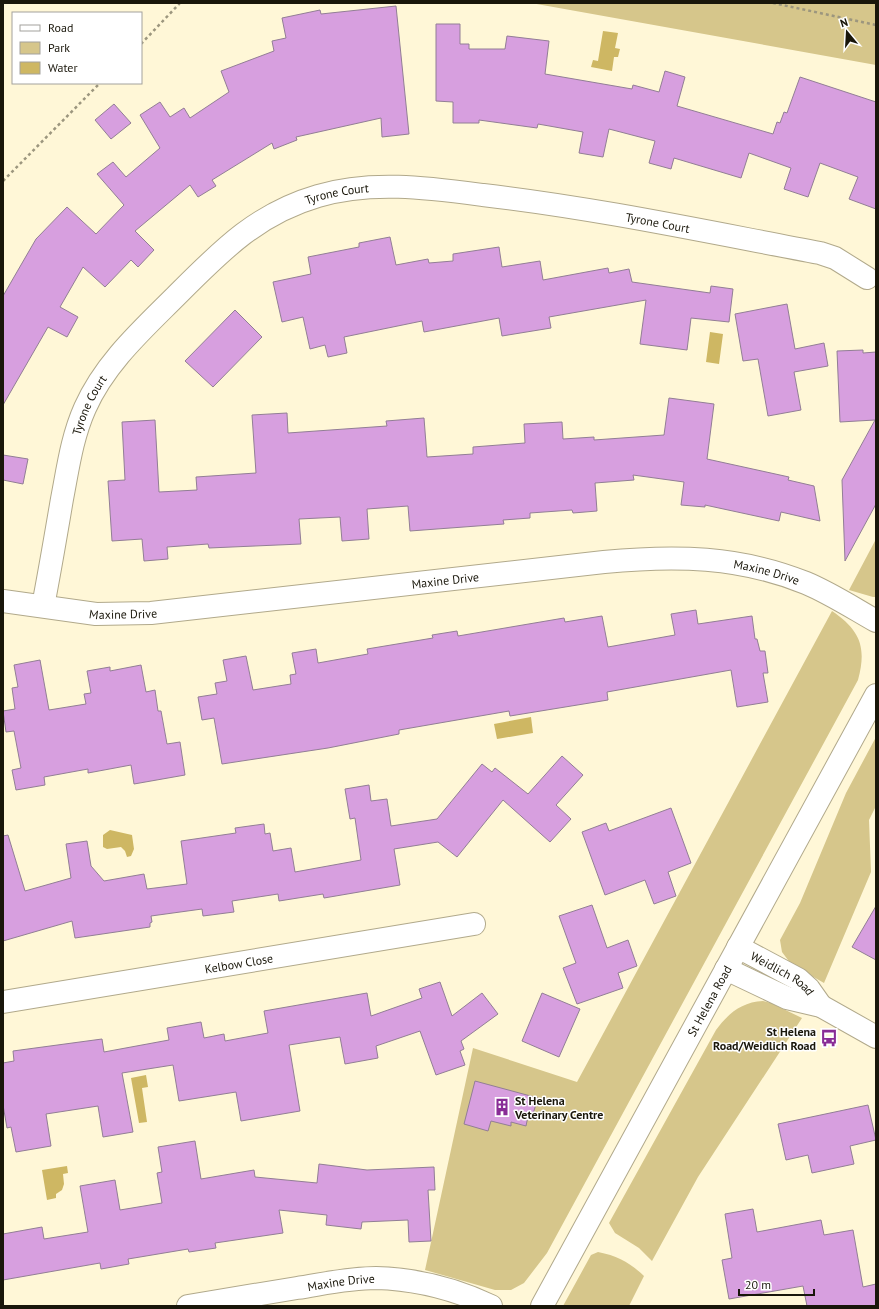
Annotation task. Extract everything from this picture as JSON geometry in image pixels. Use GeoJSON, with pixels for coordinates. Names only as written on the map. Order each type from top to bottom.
{"type":"FeatureCollection","features":[{"type":"Feature","properties":{"kind":"street","name":"Tyrone Court"},"geometry":{"type":"LineString","coordinates":[[43,606],[76,432],[85,408],[96,388],[111,365],[128,344],[220,253],[243,233],[270,216],[293,205],[318,196],[367,187],[397,187],[523,199],[820,253],[835,258],[867,278]]}},
{"type":"Feature","properties":{"kind":"street","name":"Maxine Drive"},"geometry":{"type":"LineString","coordinates":[[3,601],[96,614],[151,613],[604,562],[662,558],[694,558],[745,564],[787,576],[826,592],[876,621]]}},
{"type":"Feature","properties":{"kind":"street","name":"St Helena Road"},"geometry":{"type":"LineString","coordinates":[[542,1306],[876,695]]}},
{"type":"Feature","properties":{"kind":"street","name":"Kelbow Close"},"geometry":{"type":"LineString","coordinates":[[3,1002],[474,924]]}},
{"type":"Feature","properties":{"kind":"street","name":"Weidlich Road"},"geometry":{"type":"LineString","coordinates":[[738,947],[798,980],[809,989],[821,1006]]}},
{"type":"Feature","properties":{"kind":"street","name":"Weidlich Road"},"geometry":{"type":"LineString","coordinates":[[726,969],[786,998],[821,1006],[876,1037]]}},
{"type":"Feature","properties":{"kind":"street","name":"Maxine Drive"},"geometry":{"type":"LineString","coordinates":[[188,1306],[347,1280],[375,1278],[405,1280],[437,1286],[454,1291],[491,1306]]}},
{"type":"Feature","properties":{"kind":"path"},"geometry":{"type":"LineString","coordinates":[[142,43],[180,3]]}},
{"type":"Feature","properties":{"kind":"path"},"geometry":{"type":"LineString","coordinates":[[773,3],[876,25]]}},
{"type":"Feature","properties":{"kind":"path"},"geometry":{"type":"LineString","coordinates":[[3,181],[99,84]]}},
{"type":"Feature","properties":{"kind":"green space"},"geometry":{"type":"Polygon","coordinates":[[[531,3],[876,3],[876,65],[531,3]]]}},
{"type":"Feature","properties":{"kind":"green space"},"geometry":{"type":"Polygon","coordinates":[[[876,539],[876,597],[873,597],[849,590],[876,539]]]}},
{"type":"Feature","properties":{"kind":"green space"},"geometry":{"type":"Polygon","coordinates":[[[832,611],[849,625],[859,640],[862,658],[858,680],[547,1253],[524,1283],[511,1290],[495,1290],[425,1270],[473,1048],[577,1082],[832,611]]]}},
{"type":"Feature","properties":{"kind":"green space"},"geometry":{"type":"Polygon","coordinates":[[[876,737],[876,806],[869,820],[871,872],[824,983],[791,964],[782,952],[780,940],[800,903],[846,793],[876,737]]]}},
{"type":"Feature","properties":{"kind":"green space"},"geometry":{"type":"Polygon","coordinates":[[[763,1001],[771,1003],[802,1018],[698,1177],[652,1261],[639,1248],[615,1233],[609,1223],[716,1030],[730,1014],[742,1006],[763,1001]]]}},
{"type":"Feature","properties":{"kind":"green space"},"geometry":{"type":"Polygon","coordinates":[[[598,1252],[612,1255],[623,1260],[644,1276],[629,1306],[563,1306],[591,1255],[598,1252]]]}},
{"type":"Feature","properties":{"kind":"water"},"geometry":{"type":"Polygon","coordinates":[[[603,31],[618,33],[615,48],[620,49],[618,57],[614,57],[612,71],[591,67],[593,60],[598,61],[603,31]]]}},
{"type":"Feature","properties":{"kind":"water"},"geometry":{"type":"Polygon","coordinates":[[[710,332],[723,334],[719,364],[706,362],[710,332]]]}},
{"type":"Feature","properties":{"kind":"water"},"geometry":{"type":"Polygon","coordinates":[[[531,717],[533,733],[497,739],[494,724],[531,717]]]}},
{"type":"Feature","properties":{"kind":"water"},"geometry":{"type":"Polygon","coordinates":[[[110,830],[132,835],[134,849],[131,856],[127,857],[125,851],[121,847],[107,849],[103,847],[103,835],[110,830]]]}},
{"type":"Feature","properties":{"kind":"water"},"geometry":{"type":"Polygon","coordinates":[[[146,1075],[148,1087],[142,1088],[147,1122],[139,1123],[131,1078],[146,1075]]]}},
{"type":"Feature","properties":{"kind":"water"},"geometry":{"type":"Polygon","coordinates":[[[67,1166],[68,1173],[63,1174],[64,1184],[62,1190],[56,1194],[56,1198],[47,1200],[42,1170],[67,1166]]]}},
{"type":"Feature","properties":{"kind":"building"},"geometry":{"type":"Polygon","coordinates":[[[396,6],[409,134],[382,137],[381,118],[296,137],[297,140],[274,149],[272,143],[212,180],[216,186],[198,197],[190,185],[135,231],[154,250],[138,267],[131,260],[105,287],[83,267],[60,307],[78,317],[67,337],[48,327],[3,405],[3,296],[36,239],[67,207],[96,234],[124,205],[97,174],[113,162],[126,177],[160,148],[140,115],[160,102],[170,117],[184,108],[190,118],[229,92],[221,71],[274,51],[272,41],[286,38],[282,18],[320,10],[321,14],[396,6]]]}},
{"type":"Feature","properties":{"kind":"building"},"geometry":{"type":"Polygon","coordinates":[[[436,24],[460,24],[460,44],[469,44],[469,49],[505,49],[507,36],[549,41],[545,74],[632,89],[633,85],[659,92],[665,71],[685,77],[677,106],[773,134],[777,122],[780,123],[784,112],[787,113],[800,77],[876,102],[876,209],[849,199],[858,177],[820,163],[808,197],[784,189],[791,168],[749,153],[741,178],[674,158],[671,169],[649,163],[655,141],[609,129],[603,157],[579,153],[583,132],[538,124],[537,128],[479,120],[479,123],[453,123],[453,102],[436,101],[436,24]]]}},
{"type":"Feature","properties":{"kind":"building"},"geometry":{"type":"Polygon","coordinates":[[[114,104],[131,123],[111,139],[95,120],[114,104]]]}},
{"type":"Feature","properties":{"kind":"building"},"geometry":{"type":"Polygon","coordinates":[[[390,237],[396,265],[428,259],[429,263],[453,261],[453,254],[499,247],[502,267],[540,261],[543,280],[608,268],[609,273],[629,269],[632,282],[710,293],[711,286],[733,289],[729,322],[691,318],[687,350],[640,344],[646,300],[549,317],[551,328],[502,336],[499,318],[424,332],[422,321],[344,337],[347,353],[328,357],[325,345],[310,349],[303,317],[282,322],[273,282],[311,274],[308,257],[359,247],[359,243],[390,237]]]}},
{"type":"Feature","properties":{"kind":"building"},"geometry":{"type":"Polygon","coordinates":[[[787,304],[795,349],[824,343],[828,366],[794,372],[801,410],[768,416],[758,359],[743,361],[735,314],[787,304]]]}},
{"type":"Feature","properties":{"kind":"building"},"geometry":{"type":"Polygon","coordinates":[[[235,310],[262,337],[213,387],[185,361],[235,310]]]}},
{"type":"Feature","properties":{"kind":"building"},"geometry":{"type":"Polygon","coordinates":[[[863,350],[863,353],[876,352],[876,504],[845,561],[842,480],[875,420],[840,422],[837,351],[863,350]]]}},
{"type":"Feature","properties":{"kind":"building"},"geometry":{"type":"Polygon","coordinates":[[[669,398],[714,404],[707,459],[789,477],[788,480],[814,486],[820,521],[781,512],[779,521],[705,505],[705,507],[681,505],[684,482],[633,475],[634,480],[595,483],[597,511],[573,513],[572,510],[530,513],[530,518],[503,520],[504,524],[410,531],[408,506],[367,509],[369,539],[342,541],[340,517],[299,519],[301,544],[209,548],[208,544],[167,547],[168,559],[144,561],[142,539],[112,541],[108,481],[125,480],[122,422],[155,420],[159,492],[197,490],[196,477],[256,473],[252,415],[287,413],[288,433],[387,426],[386,421],[424,418],[427,457],[473,454],[473,447],[525,443],[524,424],[562,422],[563,439],[594,437],[594,440],[664,435],[669,398]]]}},
{"type":"Feature","properties":{"kind":"building"},"geometry":{"type":"Polygon","coordinates":[[[3,455],[28,459],[23,484],[3,480],[3,455]]]}},
{"type":"Feature","properties":{"kind":"building"},"geometry":{"type":"Polygon","coordinates":[[[696,610],[698,624],[752,616],[755,639],[757,639],[760,651],[765,651],[768,673],[763,673],[768,702],[737,707],[731,670],[607,692],[608,700],[510,716],[509,711],[399,730],[399,734],[328,748],[222,764],[214,718],[202,720],[198,697],[217,694],[215,683],[227,681],[223,660],[246,656],[253,690],[291,684],[290,675],[296,674],[292,653],[316,649],[318,663],[368,654],[367,649],[433,638],[432,635],[457,631],[458,636],[564,618],[565,622],[602,616],[608,647],[675,635],[671,614],[696,610]]]}},
{"type":"Feature","properties":{"kind":"building"},"geometry":{"type":"Polygon","coordinates":[[[40,660],[49,710],[86,704],[84,694],[91,693],[87,671],[110,667],[110,671],[141,665],[146,692],[155,690],[158,711],[161,711],[167,744],[180,742],[185,775],[134,784],[131,765],[88,773],[88,769],[44,777],[45,785],[16,790],[12,770],[21,768],[14,731],[6,732],[3,711],[15,709],[12,688],[18,687],[14,665],[40,660]]]}},
{"type":"Feature","properties":{"kind":"building"},"geometry":{"type":"Polygon","coordinates":[[[562,756],[583,775],[556,805],[571,819],[550,842],[503,800],[457,857],[438,842],[394,849],[400,885],[324,898],[323,894],[279,901],[278,894],[232,901],[234,912],[203,916],[202,909],[151,916],[152,922],[150,923],[150,927],[75,938],[72,921],[3,941],[3,836],[8,835],[25,891],[71,878],[66,844],[87,841],[91,866],[104,881],[144,874],[147,889],[187,884],[181,841],[236,833],[235,828],[264,824],[265,834],[270,833],[273,851],[291,848],[295,872],[361,860],[355,818],[350,819],[345,789],[369,785],[371,801],[387,799],[391,826],[437,819],[482,764],[492,772],[495,768],[528,794],[562,756]]]}},
{"type":"Feature","properties":{"kind":"building"},"geometry":{"type":"Polygon","coordinates":[[[671,808],[691,863],[668,872],[676,896],[654,904],[645,880],[605,895],[582,832],[606,823],[609,831],[671,808]]]}},
{"type":"Feature","properties":{"kind":"building"},"geometry":{"type":"Polygon","coordinates":[[[592,905],[607,948],[628,940],[637,966],[618,973],[623,988],[577,1004],[563,968],[576,963],[559,916],[592,905]]]}},
{"type":"Feature","properties":{"kind":"building"},"geometry":{"type":"Polygon","coordinates":[[[876,906],[876,960],[852,947],[876,906]]]}},
{"type":"Feature","properties":{"kind":"building"},"geometry":{"type":"Polygon","coordinates":[[[440,982],[452,1016],[482,993],[498,1014],[461,1041],[464,1049],[460,1051],[465,1065],[436,1075],[420,1031],[376,1046],[378,1058],[345,1064],[340,1037],[289,1045],[300,1111],[241,1121],[236,1092],[179,1101],[173,1065],[122,1073],[133,1132],[103,1137],[98,1106],[46,1114],[51,1146],[16,1152],[11,1127],[7,1128],[3,1105],[3,1063],[14,1061],[13,1051],[102,1039],[104,1052],[169,1040],[167,1028],[201,1022],[204,1038],[224,1034],[225,1041],[268,1033],[264,1011],[367,993],[371,1016],[422,998],[419,989],[440,982]]]}},
{"type":"Feature","properties":{"kind":"building"},"geometry":{"type":"Polygon","coordinates":[[[542,993],[580,1009],[559,1057],[522,1041],[542,993]]]}},
{"type":"Feature","properties":{"kind":"building","name":"St Helena Veterinary Centre"},"geometry":{"type":"Polygon","coordinates":[[[475,1081],[538,1098],[532,1117],[528,1116],[526,1126],[511,1122],[511,1126],[491,1121],[488,1131],[464,1124],[475,1081]]]}},
{"type":"Feature","properties":{"kind":"building"},"geometry":{"type":"Polygon","coordinates":[[[868,1105],[876,1140],[850,1146],[854,1164],[812,1173],[808,1155],[786,1160],[778,1124],[868,1105]]]}},
{"type":"Feature","properties":{"kind":"building"},"geometry":{"type":"Polygon","coordinates":[[[195,1141],[201,1179],[254,1170],[255,1177],[317,1183],[319,1164],[367,1170],[434,1167],[435,1190],[428,1190],[431,1241],[409,1242],[408,1220],[362,1222],[361,1229],[326,1225],[327,1215],[279,1210],[283,1233],[215,1243],[216,1248],[189,1252],[188,1249],[128,1259],[129,1264],[101,1269],[100,1263],[3,1280],[3,1234],[42,1227],[44,1239],[88,1232],[80,1186],[115,1180],[120,1210],[162,1203],[157,1173],[162,1172],[158,1147],[195,1141]]]}},
{"type":"Feature","properties":{"kind":"building"},"geometry":{"type":"Polygon","coordinates":[[[753,1209],[757,1232],[821,1220],[824,1235],[853,1230],[863,1287],[876,1284],[876,1306],[807,1306],[803,1286],[729,1299],[722,1260],[732,1258],[725,1214],[753,1209]]]}},
{"type":"Feature","properties":{"kind":"place","name":"St Helena Road/Weidlich Road"},"geometry":{"type":"Point","coordinates":[829,1038]}},
{"type":"Feature","properties":{"kind":"place","name":"St Helena Veterinary Centre"},"geometry":{"type":"Point","coordinates":[502,1107]}}]}
